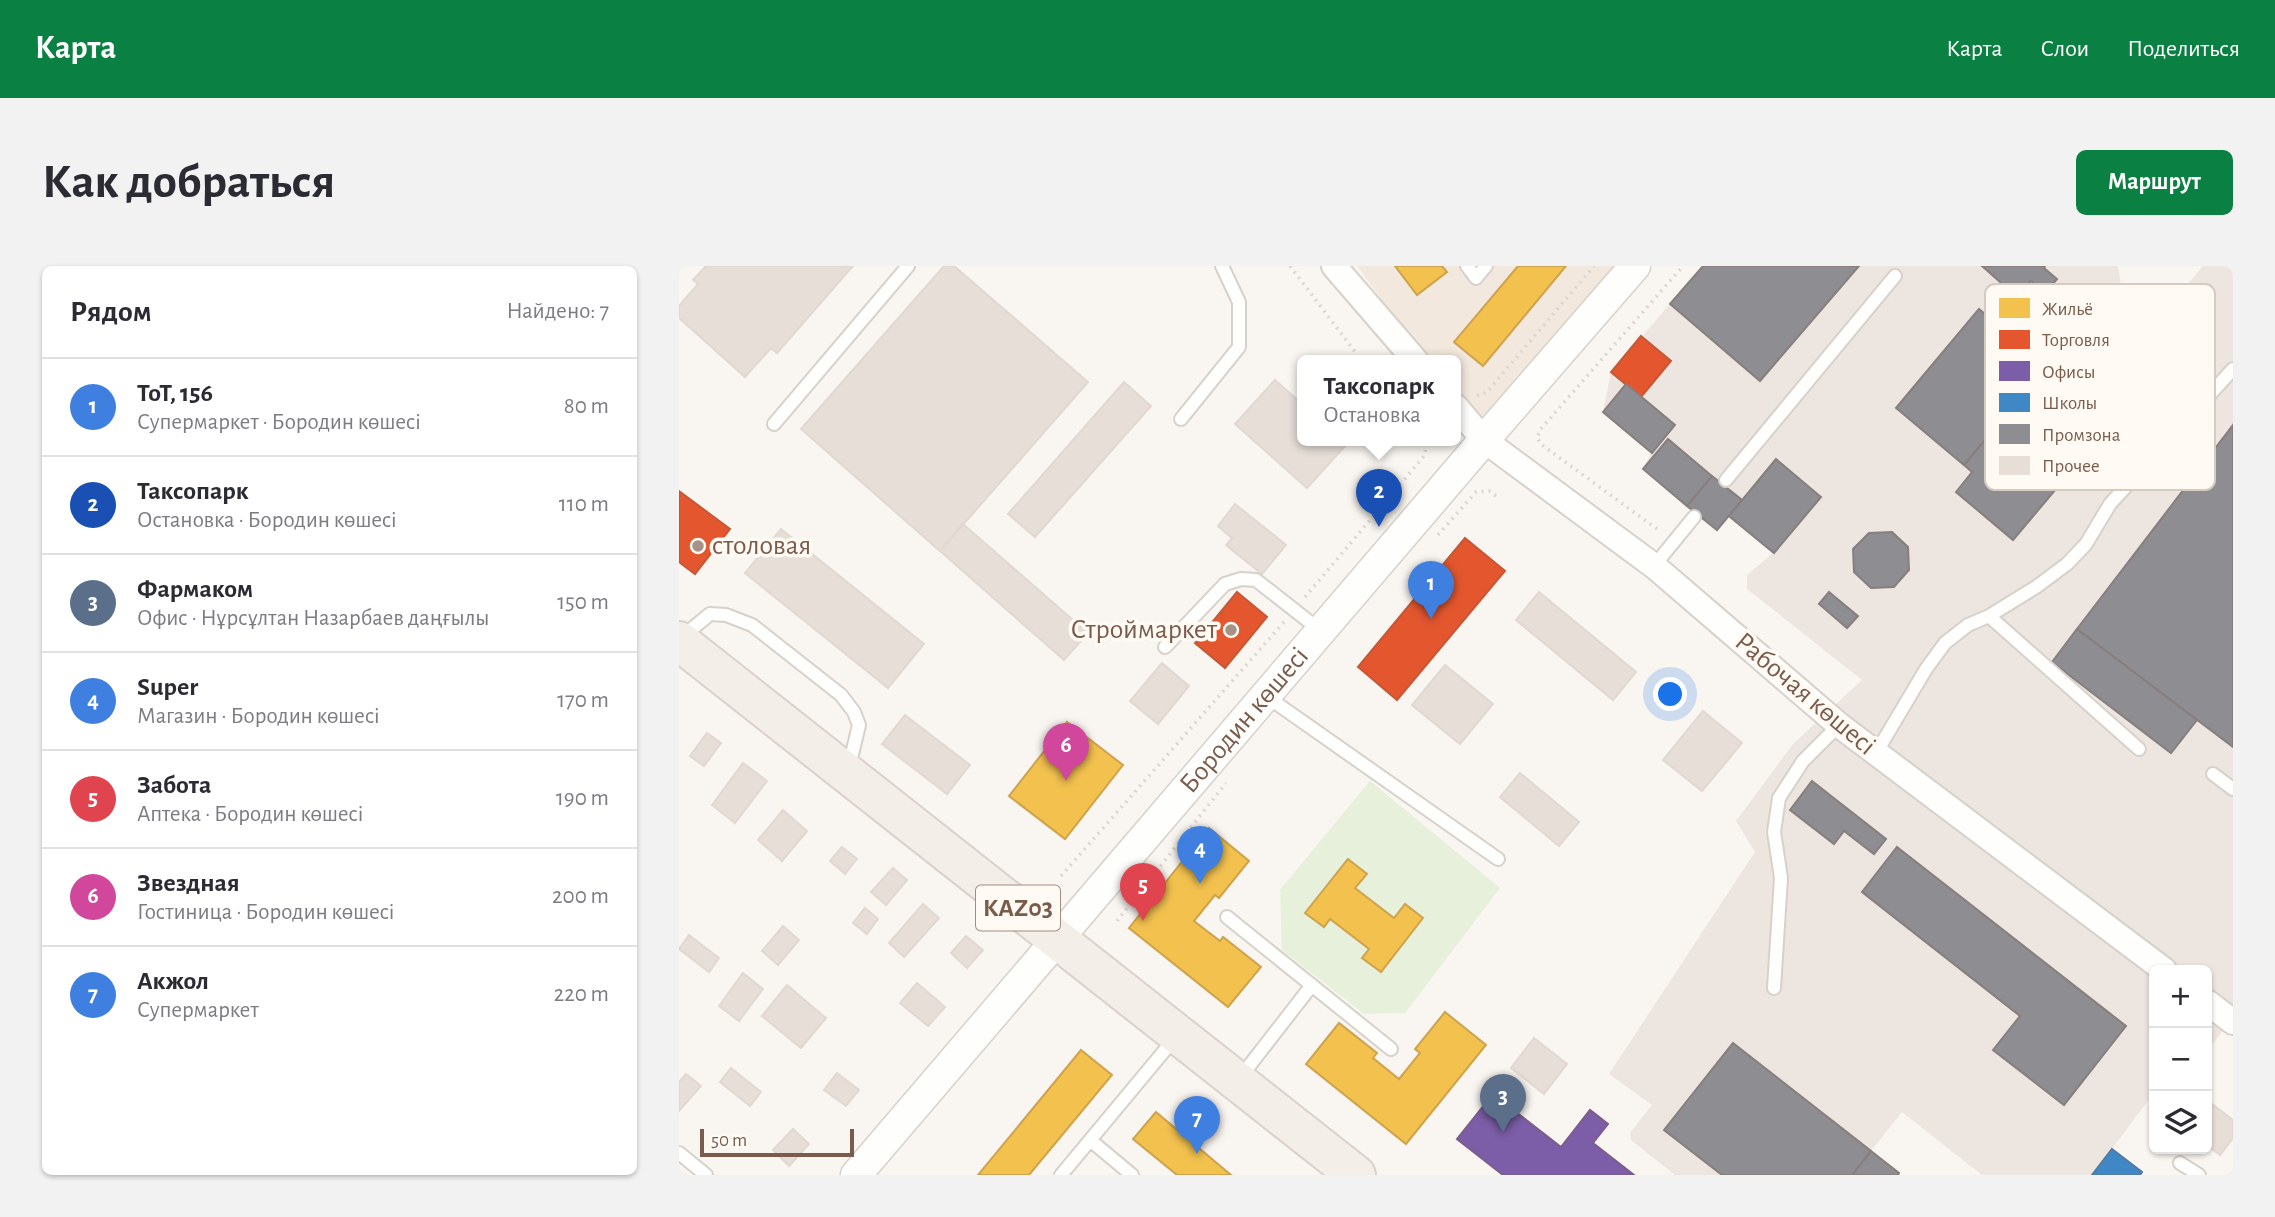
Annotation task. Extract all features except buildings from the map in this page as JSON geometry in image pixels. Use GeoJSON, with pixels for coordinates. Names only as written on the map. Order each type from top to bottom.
{"type":"FeatureCollection","features":[{"type":"Feature","properties":{"kind":"main road","name":"KАZ03"},"geometry":{"type":"LineString","coordinates":[[679,640],[1356,1175]]}},
{"type":"Feature","properties":{"kind":"street"},"geometry":{"type":"LineString","coordinates":[[1334,266],[1411,355]]}},
{"type":"Feature","properties":{"kind":"street","name":"Бородин көшесі"},"geometry":{"type":"LineString","coordinates":[[856,1175],[1635,266]]}},
{"type":"Feature","properties":{"kind":"street","name":"Рабочая көшесі"},"geometry":{"type":"LineString","coordinates":[[1461,413],[1484,440],[1654,566],[1839,726],[2157,965]]}},
{"type":"Feature","properties":{"kind":"street"},"geometry":{"type":"LineString","coordinates":[[2212,1006],[2233,1022]]}},
{"type":"Feature","properties":{"kind":"lane"},"geometry":{"type":"LineString","coordinates":[[774,424],[908,266]]}},
{"type":"Feature","properties":{"kind":"lane"},"geometry":{"type":"LineString","coordinates":[[1181,419],[1239,347],[1239,302],[1222,266]]}},
{"type":"Feature","properties":{"kind":"lane"},"geometry":{"type":"LineString","coordinates":[[1467,266],[1476,278],[1486,266]]}},
{"type":"Feature","properties":{"kind":"lane"},"geometry":{"type":"LineString","coordinates":[[1726,480],[1895,276]]}},
{"type":"Feature","properties":{"kind":"lane"},"geometry":{"type":"LineString","coordinates":[[2215,389],[2233,369]]}},
{"type":"Feature","properties":{"kind":"lane"},"geometry":{"type":"LineString","coordinates":[[1876,753],[1926,668],[1945,643],[1968,625],[1989,616],[2067,564],[2086,544],[2110,504],[2123,490]]}},
{"type":"Feature","properties":{"kind":"lane"},"geometry":{"type":"LineString","coordinates":[[1654,566],[1694,517]]}},
{"type":"Feature","properties":{"kind":"lane"},"geometry":{"type":"LineString","coordinates":[[1165,647],[1225,584],[1241,579],[1256,580],[1321,631]]}},
{"type":"Feature","properties":{"kind":"lane"},"geometry":{"type":"LineString","coordinates":[[679,640],[710,614],[726,615],[752,625],[841,695],[854,712],[859,726],[848,774]]}},
{"type":"Feature","properties":{"kind":"lane"},"geometry":{"type":"LineString","coordinates":[[1989,616],[2139,749]]}},
{"type":"Feature","properties":{"kind":"lane"},"geometry":{"type":"LineString","coordinates":[[1266,696],[1498,859]]}},
{"type":"Feature","properties":{"kind":"lane"},"geometry":{"type":"LineString","coordinates":[[1774,988],[1781,878],[1774,832],[1779,798],[1804,761],[1839,726]]}},
{"type":"Feature","properties":{"kind":"lane"},"geometry":{"type":"LineString","coordinates":[[2213,774],[2233,789]]}},
{"type":"Feature","properties":{"kind":"lane"},"geometry":{"type":"LineString","coordinates":[[1227,917],[1391,1049]]}},
{"type":"Feature","properties":{"kind":"lane"},"geometry":{"type":"LineString","coordinates":[[1237,1082],[1312,985]]}},
{"type":"Feature","properties":{"kind":"lane"},"geometry":{"type":"LineString","coordinates":[[1061,1175],[1177,1035]]}},
{"type":"Feature","properties":{"kind":"lane"},"geometry":{"type":"LineString","coordinates":[[1090,1140],[1132,1175]]}},
{"type":"Feature","properties":{"kind":"lane"},"geometry":{"type":"LineString","coordinates":[[679,1153],[706,1175]]}},
{"type":"Feature","properties":{"kind":"lane"},"geometry":{"type":"LineString","coordinates":[[2180,1163],[2199,1175]]}},
{"type":"Feature","properties":{"kind":"path"},"geometry":{"type":"LineString","coordinates":[[1290,266],[1357,355]]}},
{"type":"Feature","properties":{"kind":"path"},"geometry":{"type":"LineString","coordinates":[[1487,391],[1594,266]]}},
{"type":"Feature","properties":{"kind":"path"},"geometry":{"type":"LineString","coordinates":[[1657,529],[1542,445],[1537,438],[1540,430],[1683,266]]}},
{"type":"Feature","properties":{"kind":"path"},"geometry":{"type":"LineString","coordinates":[[1061,876],[1294,610],[1425,455],[1426,446]]}},
{"type":"Feature","properties":{"kind":"path"},"geometry":{"type":"LineString","coordinates":[[1476,492],[1489,491],[1500,499]]}},
{"type":"Feature","properties":{"kind":"shaded area"},"geometry":{"type":"Polygon","coordinates":[[[1357,266],[1622,266],[1484,440],[1461,409],[1461,355],[1422,355],[1357,266]]]}},
{"type":"Feature","properties":{"kind":"shaded area"},"geometry":{"type":"Polygon","coordinates":[[[1703,266],[2118,266],[2121,284],[1985,284],[1985,490],[2215,490],[2215,284],[2188,284],[2203,266],[2233,266],[2233,1018],[2212,1045],[2212,965],[2149,965],[2149,1100],[2092,1175],[1982,1175],[1902,1112],[1852,1175],[1675,1175],[1631,1140],[1630,1133],[1652,1105],[1609,1074],[1755,852],[1736,821],[1793,744],[1862,680],[1747,589],[1747,575],[1773,553],[1729,516],[1717,530],[1697,514],[1643,469],[1651,453],[1603,412],[1611,372],[1703,266]]]}},
{"type":"Feature","properties":{"kind":"green space"},"geometry":{"type":"Polygon","coordinates":[[[1370,781],[1500,888],[1405,1013],[1364,1014],[1282,950],[1280,890],[1370,781]]]}},
{"type":"Feature","properties":{"kind":"place","name":"Таксопарк"},"geometry":{"type":"Point","coordinates":[1379,527]}},
{"type":"Feature","properties":{"kind":"place","name":"столовая"},"geometry":{"type":"Point","coordinates":[698,546]}},
{"type":"Feature","properties":{"kind":"place","name":"ТоТ, 156"},"geometry":{"type":"Point","coordinates":[1431,619]}},
{"type":"Feature","properties":{"kind":"place","name":"Строймаркет"},"geometry":{"type":"Point","coordinates":[1231,630]}},
{"type":"Feature","properties":{"kind":"place","name":"Звездная"},"geometry":{"type":"Point","coordinates":[1066,781]}},
{"type":"Feature","properties":{"kind":"place","name":"Super"},"geometry":{"type":"Point","coordinates":[1200,884]}},
{"type":"Feature","properties":{"kind":"place","name":"Забота"},"geometry":{"type":"Point","coordinates":[1143,921]}},
{"type":"Feature","properties":{"kind":"place","name":"Фармаком"},"geometry":{"type":"Point","coordinates":[1503,1132]}},
{"type":"Feature","properties":{"kind":"place","name":"Акжол"},"geometry":{"type":"Point","coordinates":[1197,1154]}}]}
